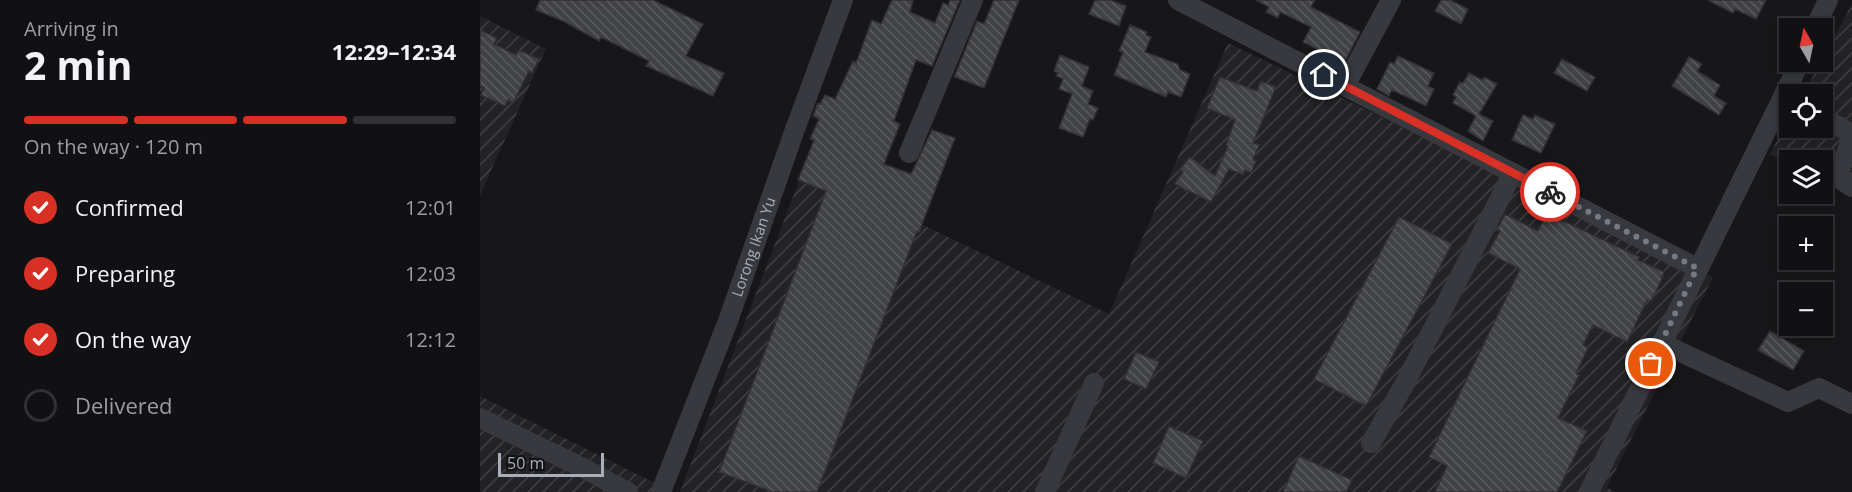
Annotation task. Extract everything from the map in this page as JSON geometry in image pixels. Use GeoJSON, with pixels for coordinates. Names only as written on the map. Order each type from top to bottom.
{"type":"FeatureCollection","features":[{"type":"Feature","properties":{"kind":"street","name":"Lorong Ikan Yu"},"geometry":{"type":"LineString","coordinates":[[662,492],[728,321],[843,0]]}},
{"type":"Feature","properties":{"kind":"street"},"geometry":{"type":"LineString","coordinates":[[909,153],[973,0]]}},
{"type":"Feature","properties":{"kind":"street"},"geometry":{"type":"LineString","coordinates":[[1178,0],[1697,268]]}},
{"type":"Feature","properties":{"kind":"street"},"geometry":{"type":"LineString","coordinates":[[1345,86],[1391,0]]}},
{"type":"Feature","properties":{"kind":"street"},"geometry":{"type":"LineString","coordinates":[[1820,18],[1828,0]]}},
{"type":"Feature","properties":{"kind":"street"},"geometry":{"type":"LineString","coordinates":[[1589,492],[1697,268],[1779,111]]}},
{"type":"Feature","properties":{"kind":"street"},"geometry":{"type":"LineString","coordinates":[[1833,124],[1852,136],[1839,172],[1844,182],[1852,187]]}},
{"type":"Feature","properties":{"kind":"street"},"geometry":{"type":"LineString","coordinates":[[1371,443],[1405,383],[1513,173]]}},
{"type":"Feature","properties":{"kind":"street"},"geometry":{"type":"LineString","coordinates":[[1661,343],[1788,402],[1819,388],[1852,404]]}},
{"type":"Feature","properties":{"kind":"street"},"geometry":{"type":"LineString","coordinates":[[1045,492],[1094,383]]}},
{"type":"Feature","properties":{"kind":"street"},"geometry":{"type":"LineString","coordinates":[[480,418],[628,492]]}},
{"type":"Feature","properties":{"kind":"shaded area"},"geometry":{"type":"Polygon","coordinates":[[[1852,4],[1852,197],[1833,187],[1833,150],[1779,150],[1779,159],[1770,154],[1779,137],[1833,138],[1833,84],[1809,84],[1815,72],[1833,72],[1833,39],[1852,4]]]}},
{"type":"Feature","properties":{"kind":"shaded area"},"geometry":{"type":"Polygon","coordinates":[[[480,16],[546,49],[480,195],[480,16]]]}},
{"type":"Feature","properties":{"kind":"shaded area"},"geometry":{"type":"Polygon","coordinates":[[[1228,43],[1713,277],[1607,487],[1615,492],[680,492],[804,168],[1109,314],[1228,43]]]}},
{"type":"Feature","properties":{"kind":"shaded area"},"geometry":{"type":"Polygon","coordinates":[[[480,396],[673,492],[480,492],[480,396]]]}},
{"type":"Feature","properties":{"kind":"building"},"geometry":{"type":"Polygon","coordinates":[[[540,0],[653,0],[703,24],[686,56],[724,73],[713,96],[646,66],[649,61],[601,37],[599,41],[563,21],[536,10],[540,0]]]}},
{"type":"Feature","properties":{"kind":"building"},"geometry":{"type":"Polygon","coordinates":[[[892,0],[913,0],[910,12],[935,23],[943,3],[948,5],[950,0],[960,0],[932,66],[916,60],[894,121],[900,124],[884,164],[911,174],[932,130],[955,138],[817,492],[773,492],[719,472],[826,191],[798,180],[814,140],[810,139],[819,119],[813,116],[818,103],[820,104],[825,95],[835,99],[853,61],[856,63],[872,20],[881,24],[892,0]]]}},
{"type":"Feature","properties":{"kind":"building"},"geometry":{"type":"Polygon","coordinates":[[[994,0],[1019,0],[984,88],[955,77],[955,75],[977,21],[984,24],[994,0]]]}},
{"type":"Feature","properties":{"kind":"building"},"geometry":{"type":"Polygon","coordinates":[[[1095,0],[1110,0],[1126,6],[1119,26],[1089,14],[1095,0]]]}},
{"type":"Feature","properties":{"kind":"building"},"geometry":{"type":"Polygon","coordinates":[[[1256,0],[1315,0],[1311,7],[1360,32],[1344,63],[1303,42],[1311,27],[1280,12],[1278,18],[1266,12],[1269,7],[1256,0]]]}},
{"type":"Feature","properties":{"kind":"building"},"geometry":{"type":"Polygon","coordinates":[[[1441,0],[1450,0],[1468,9],[1461,24],[1435,11],[1441,0]]]}},
{"type":"Feature","properties":{"kind":"building"},"geometry":{"type":"Polygon","coordinates":[[[1708,0],[1766,0],[1756,19],[1735,9],[1733,13],[1708,0]]]}},
{"type":"Feature","properties":{"kind":"building"},"geometry":{"type":"Polygon","coordinates":[[[1130,25],[1147,32],[1146,35],[1151,37],[1145,52],[1178,64],[1180,70],[1190,74],[1181,97],[1168,92],[1166,97],[1114,75],[1123,52],[1119,51],[1130,25]]]}},
{"type":"Feature","properties":{"kind":"building"},"geometry":{"type":"Polygon","coordinates":[[[480,30],[497,38],[494,44],[516,55],[519,50],[539,59],[532,73],[529,71],[513,103],[508,100],[505,106],[481,95],[484,88],[480,86],[480,30]]]}},
{"type":"Feature","properties":{"kind":"building"},"geometry":{"type":"Polygon","coordinates":[[[1060,55],[1089,67],[1082,86],[1093,91],[1088,104],[1098,108],[1093,120],[1090,119],[1083,137],[1059,128],[1072,94],[1059,89],[1063,79],[1056,76],[1058,73],[1054,71],[1060,55]]]}},
{"type":"Feature","properties":{"kind":"building"},"geometry":{"type":"Polygon","coordinates":[[[1398,56],[1434,73],[1428,86],[1434,89],[1426,106],[1392,90],[1389,96],[1377,89],[1390,62],[1394,64],[1398,56]]]}},
{"type":"Feature","properties":{"kind":"building"},"geometry":{"type":"Polygon","coordinates":[[[1689,57],[1702,64],[1697,71],[1720,85],[1714,96],[1726,103],[1719,115],[1672,86],[1689,57]]]}},
{"type":"Feature","properties":{"kind":"building"},"geometry":{"type":"Polygon","coordinates":[[[1562,59],[1595,77],[1587,91],[1554,73],[1562,59]]]}},
{"type":"Feature","properties":{"kind":"building"},"geometry":{"type":"Polygon","coordinates":[[[1469,73],[1497,84],[1479,114],[1493,121],[1483,141],[1468,131],[1476,116],[1453,103],[1456,97],[1453,95],[1460,82],[1463,83],[1469,73]]]}},
{"type":"Feature","properties":{"kind":"building"},"geometry":{"type":"Polygon","coordinates":[[[1220,77],[1257,91],[1261,81],[1276,87],[1253,143],[1259,145],[1251,173],[1245,170],[1243,175],[1229,169],[1211,202],[1186,191],[1175,183],[1183,172],[1180,169],[1190,157],[1215,176],[1228,146],[1226,145],[1235,120],[1207,108],[1220,77]]]}},
{"type":"Feature","properties":{"kind":"building"},"geometry":{"type":"Polygon","coordinates":[[[1523,115],[1533,119],[1535,115],[1555,124],[1541,153],[1512,140],[1523,115]]]}},
{"type":"Feature","properties":{"kind":"building"},"geometry":{"type":"Polygon","coordinates":[[[1547,213],[1639,257],[1638,260],[1664,272],[1663,277],[1651,301],[1647,300],[1627,342],[1593,325],[1583,345],[1588,348],[1576,373],[1579,375],[1558,418],[1587,431],[1557,492],[1435,492],[1447,466],[1429,457],[1520,269],[1488,253],[1500,231],[1497,230],[1505,214],[1538,231],[1547,213]]]}},
{"type":"Feature","properties":{"kind":"building"},"geometry":{"type":"Polygon","coordinates":[[[1399,217],[1452,244],[1366,406],[1314,379],[1399,217]]]}},
{"type":"Feature","properties":{"kind":"building"},"geometry":{"type":"Polygon","coordinates":[[[1770,331],[1804,351],[1793,370],[1758,350],[1770,331]]]}},
{"type":"Feature","properties":{"kind":"building"},"geometry":{"type":"Polygon","coordinates":[[[1136,352],[1159,362],[1146,389],[1124,379],[1136,352]]]}},
{"type":"Feature","properties":{"kind":"building"},"geometry":{"type":"Polygon","coordinates":[[[1169,426],[1203,441],[1186,478],[1153,463],[1169,426]]]}},
{"type":"Feature","properties":{"kind":"building"},"geometry":{"type":"Polygon","coordinates":[[[1299,456],[1352,480],[1346,492],[1283,492],[1299,456]]]}},
{"type":"Feature","properties":{"kind":"way so far"},"geometry":{"type":"LineString","coordinates":[[1550,192],[1697,268],[1651,364]]}},
{"type":"Feature","properties":{"kind":"route"},"geometry":{"type":"LineString","coordinates":[[1324,75],[1550,192]]}}]}
